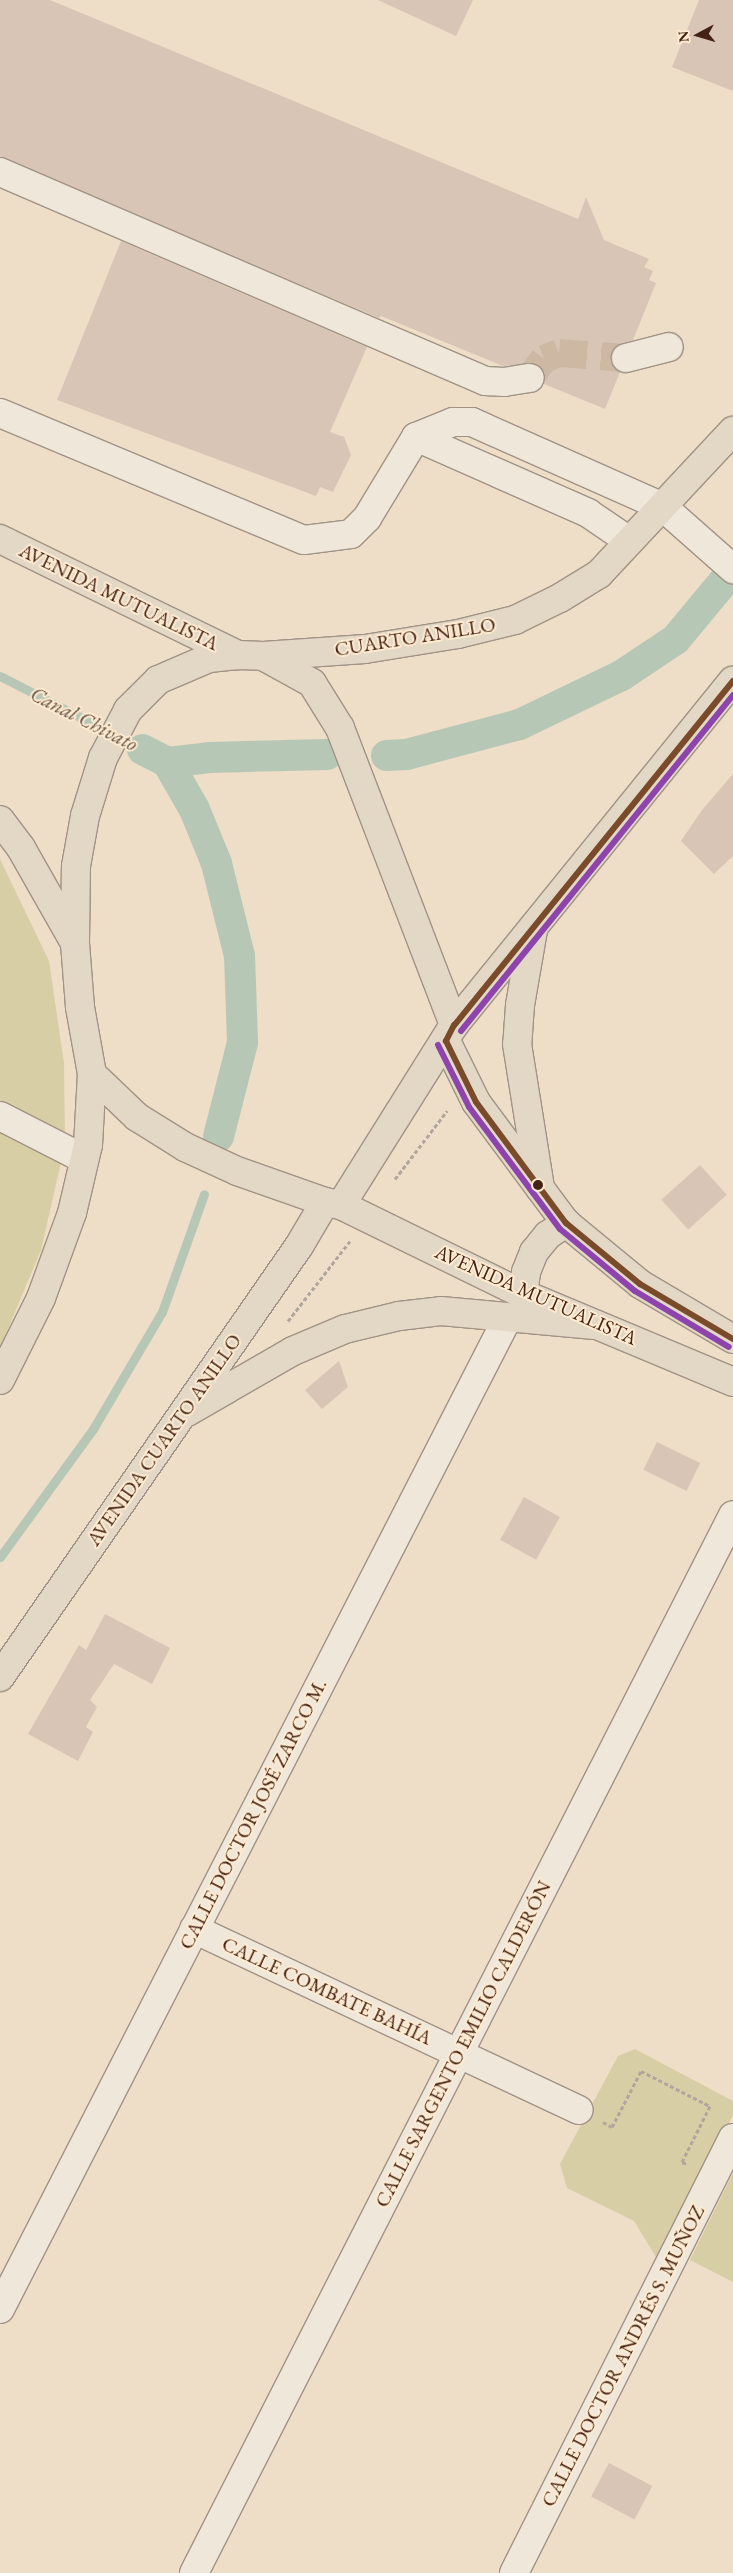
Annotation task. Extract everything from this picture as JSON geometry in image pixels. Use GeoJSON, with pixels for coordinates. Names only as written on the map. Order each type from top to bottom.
{"type":"FeatureCollection","features":[{"type":"Feature","properties":{"kind":"main road","name":"CUARTO ANILLO"},"geometry":{"type":"LineString","coordinates":[[92,1074],[80,1008],[75,943],[76,866],[84,816],[103,758],[128,710],[158,680],[209,658],[365,649],[458,634],[515,620],[560,598],[599,574],[733,431]]}},
{"type":"Feature","properties":{"kind":"main road","name":"AVENIDA MUTUALISTA"},"geometry":{"type":"LineString","coordinates":[[0,539],[312,683],[340,728],[378,827],[450,1033]]}},
{"type":"Feature","properties":{"kind":"main road"},"geometry":{"type":"LineString","coordinates":[[733,680],[450,1033],[476,1102],[566,1223],[640,1284],[733,1339]]}},
{"type":"Feature","properties":{"kind":"main road"},"geometry":{"type":"LineString","coordinates":[[0,820],[21,848],[75,943]]}},
{"type":"Feature","properties":{"kind":"main road"},"geometry":{"type":"LineString","coordinates":[[533,928],[520,1005],[517,1044],[540,1188]]}},
{"type":"Feature","properties":{"kind":"main road","name":"AVENIDA CUARTO ANILLO"},"geometry":{"type":"LineString","coordinates":[[0,1677],[179,1417],[299,1246],[333,1204],[450,1033]]}},
{"type":"Feature","properties":{"kind":"main road","name":"AVENIDA MUTUALISTA"},"geometry":{"type":"LineString","coordinates":[[92,1074],[137,1118],[185,1147],[237,1170],[333,1204],[523,1294],[594,1325],[679,1356],[733,1382]]}},
{"type":"Feature","properties":{"kind":"main road"},"geometry":{"type":"LineString","coordinates":[[1,1377],[41,1298],[72,1213],[88,1145],[92,1074]]}},
{"type":"Feature","properties":{"kind":"main road"},"geometry":{"type":"LineString","coordinates":[[523,1294],[526,1272],[534,1252],[548,1235],[566,1223]]}},
{"type":"Feature","properties":{"kind":"main road"},"geometry":{"type":"LineString","coordinates":[[179,1417],[293,1351],[344,1329],[399,1316],[441,1311],[506,1319],[594,1325]]}},
{"type":"Feature","properties":{"kind":"street"},"geometry":{"type":"LineString","coordinates":[[0,172],[485,381],[504,382],[530,378]]}},
{"type":"Feature","properties":{"kind":"street"},"geometry":{"type":"LineString","coordinates":[[626,358],[669,347]]}},
{"type":"Feature","properties":{"kind":"street"},"geometry":{"type":"LineString","coordinates":[[0,413],[304,540],[351,534],[367,518],[416,437],[453,422],[472,422],[663,507],[724,562]]}},
{"type":"Feature","properties":{"kind":"street"},"geometry":{"type":"LineString","coordinates":[[416,437],[588,514],[629,541]]}},
{"type":"Feature","properties":{"kind":"street"},"geometry":{"type":"LineString","coordinates":[[0,1116],[84,1159]]}},
{"type":"Feature","properties":{"kind":"street","name":"CALLE DOCTOR JOSÉ ZARCO M."},"geometry":{"type":"LineString","coordinates":[[0,2309],[506,1319]]}},
{"type":"Feature","properties":{"kind":"street","name":"CALLE SARGENTO EMILIO CALDERÓN"},"geometry":{"type":"LineString","coordinates":[[194,2573],[733,1515]]}},
{"type":"Feature","properties":{"kind":"street","name":"CALLE COMBATE BAHÍA"},"geometry":{"type":"LineString","coordinates":[[194,1930],[459,2052],[578,2110]]}},
{"type":"Feature","properties":{"kind":"street","name":"CALLE DOCTOR ANDRÉS S. MUÑOZ"},"geometry":{"type":"LineString","coordinates":[[514,2573],[733,2138]]}},
{"type":"Feature","properties":{"kind":"path"},"geometry":{"type":"LineString","coordinates":[[578,2110],[612,2127],[641,2071],[710,2106],[682,2162],[714,2177]]}},
{"type":"Feature","properties":{"kind":"shaded area"},"geometry":{"type":"Polygon","coordinates":[[[0,859],[49,961],[64,1063],[65,1145],[41,1250],[0,1348],[0,859]]]}},
{"type":"Feature","properties":{"kind":"shaded area"},"geometry":{"type":"Polygon","coordinates":[[[635,2049],[733,2101],[733,2115],[659,2262],[634,2221],[567,2188],[560,2164],[618,2056],[635,2049]]]}},
{"type":"Feature","properties":{"kind":"shaded area"},"geometry":{"type":"Polygon","coordinates":[[[733,2173],[733,2282],[690,2260],[733,2173]]]}},
{"type":"Feature","properties":{"kind":"building"},"geometry":{"type":"Polygon","coordinates":[[[0,0],[50,0],[578,219],[586,197],[604,240],[649,259],[644,267],[653,271],[649,280],[656,283],[633,340],[615,347],[611,353],[611,362],[620,372],[605,409],[544,384],[545,375],[536,364],[503,366],[381,316],[379,318],[0,157],[0,0]]]}},
{"type":"Feature","properties":{"kind":"building"},"geometry":{"type":"Polygon","coordinates":[[[378,0],[473,0],[456,36],[378,0]]]}},
{"type":"Feature","properties":{"kind":"building"},"geometry":{"type":"Polygon","coordinates":[[[699,0],[733,0],[733,91],[672,67],[699,0]]]}},
{"type":"Feature","properties":{"kind":"building"},"geometry":{"type":"Polygon","coordinates":[[[121,241],[367,347],[330,432],[344,437],[351,455],[333,492],[320,487],[316,496],[57,400],[121,241]]]}},
{"type":"Feature","properties":{"kind":"building"},"geometry":{"type":"Polygon","coordinates":[[[733,774],[733,856],[714,874],[681,841],[702,810],[733,774]]]}},
{"type":"Feature","properties":{"kind":"building"},"geometry":{"type":"Polygon","coordinates":[[[700,1165],[727,1195],[688,1230],[661,1200],[700,1165]]]}},
{"type":"Feature","properties":{"kind":"building"},"geometry":{"type":"Polygon","coordinates":[[[339,1361],[348,1387],[322,1409],[305,1390],[339,1361]]]}},
{"type":"Feature","properties":{"kind":"building"},"geometry":{"type":"Polygon","coordinates":[[[657,1442],[700,1463],[687,1491],[643,1470],[657,1442]]]}},
{"type":"Feature","properties":{"kind":"building"},"geometry":{"type":"Polygon","coordinates":[[[524,1497],[560,1517],[536,1560],[500,1540],[524,1497]]]}},
{"type":"Feature","properties":{"kind":"building"},"geometry":{"type":"Polygon","coordinates":[[[105,1614],[170,1648],[152,1684],[114,1664],[90,1700],[97,1707],[86,1727],[93,1732],[78,1761],[28,1734],[79,1645],[86,1650],[105,1614]]]}},
{"type":"Feature","properties":{"kind":"building"},"geometry":{"type":"Polygon","coordinates":[[[609,2463],[652,2486],[634,2520],[591,2497],[609,2463]]]}},
{"type":"Feature","properties":{"kind":"waterway"},"geometry":{"type":"LineString","coordinates":[[386,755],[406,754],[519,724],[621,675],[675,639],[724,580]]}},
{"type":"Feature","properties":{"kind":"waterway","name":"Canal Chivato"},"geometry":{"type":"LineString","coordinates":[[0,676],[167,762]]}},
{"type":"Feature","properties":{"kind":"waterway"},"geometry":{"type":"LineString","coordinates":[[142,749],[167,762],[194,809],[216,863],[239,955],[242,1042],[218,1136]]}},
{"type":"Feature","properties":{"kind":"waterway"},"geometry":{"type":"LineString","coordinates":[[167,762],[209,757],[327,754]]}},
{"type":"Feature","properties":{"kind":"waterway"},"geometry":{"type":"LineString","coordinates":[[0,1557],[93,1429],[162,1312],[204,1194]]}},
{"type":"Feature","properties":{"kind":"tunnel"},"geometry":{"type":"LineString","coordinates":[[530,378],[544,359],[559,353],[626,358]]}},
{"type":"Feature","properties":{"kind":"transit line"},"geometry":{"type":"LineString","coordinates":[[733,681],[454,1025],[446,1041],[476,1102],[566,1223],[640,1284],[733,1339]]}},
{"type":"Feature","properties":{"kind":"transit line"},"geometry":{"type":"LineString","coordinates":[[461,1031],[733,695]]}},
{"type":"Feature","properties":{"kind":"transit line"},"geometry":{"type":"LineString","coordinates":[[438,1045],[469,1107],[560,1229],[635,1291],[729,1347]]}}]}
